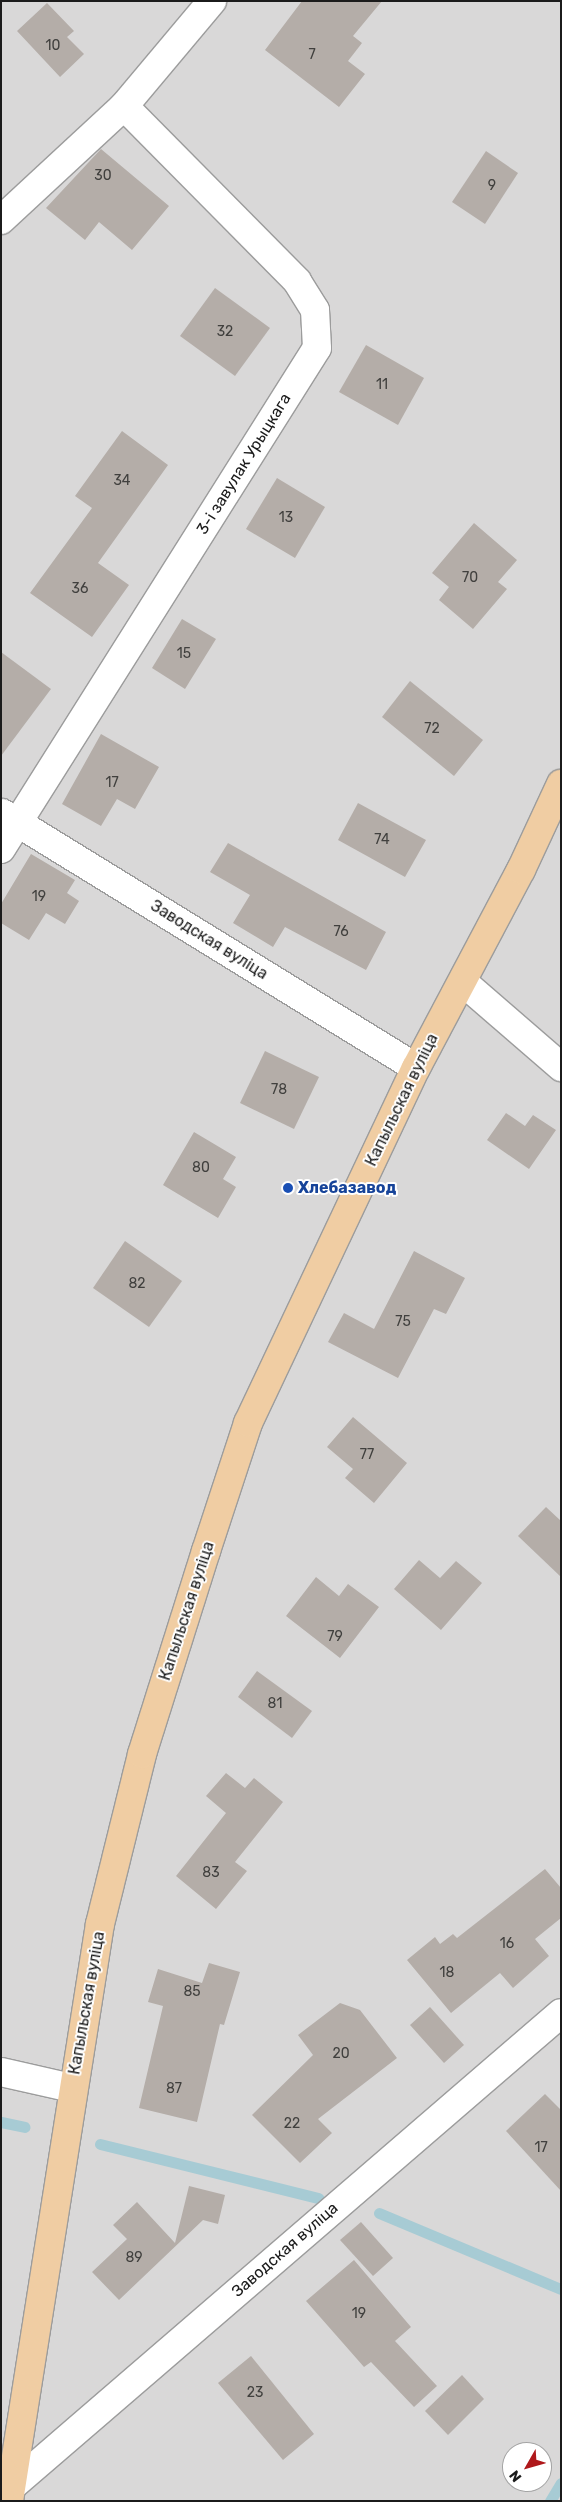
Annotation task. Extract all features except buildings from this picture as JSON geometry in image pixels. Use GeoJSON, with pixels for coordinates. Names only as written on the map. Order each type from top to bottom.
{"type":"FeatureCollection","features":[{"type":"Feature","properties":{"kind":"main road","name":"Капыльская вуліца"},"geometry":{"type":"LineString","coordinates":[[9,2494],[72,2088],[100,1924],[142,1754],[245,1432],[416,1068],[463,982],[561,784]]}},
{"type":"Feature","properties":{"kind":"street"},"geometry":{"type":"LineString","coordinates":[[1,220],[124,106],[212,1]]}},
{"type":"Feature","properties":{"kind":"street","name":"3-і завулак Урыцкага"},"geometry":{"type":"LineString","coordinates":[[1,849],[9,818],[317,348],[315,310],[297,281],[124,106]]}},
{"type":"Feature","properties":{"kind":"street","name":"Заводская вуліца"},"geometry":{"type":"LineString","coordinates":[[9,818],[416,1068]]}},
{"type":"Feature","properties":{"kind":"street"},"geometry":{"type":"LineString","coordinates":[[463,982],[561,1067]]}},
{"type":"Feature","properties":{"kind":"street","name":"Заводская вуліца"},"geometry":{"type":"LineString","coordinates":[[9,2494],[561,2013]]}},
{"type":"Feature","properties":{"kind":"street"},"geometry":{"type":"LineString","coordinates":[[1,2072],[72,2088]]}},
{"type":"Feature","properties":{"kind":"shaded area"},"geometry":{"type":"Polygon","coordinates":[[[1,1],[561,1],[561,2501],[1,2501],[1,1]]]}},
{"type":"Feature","properties":{"kind":"waterway"},"geometry":{"type":"LineString","coordinates":[[1,2122],[24,2127]]}},
{"type":"Feature","properties":{"kind":"waterway"},"geometry":{"type":"LineString","coordinates":[[100,2144],[318,2198]]}},
{"type":"Feature","properties":{"kind":"waterway"},"geometry":{"type":"LineString","coordinates":[[379,2213],[561,2289]]}},
{"type":"Feature","properties":{"kind":"waterway"},"geometry":{"type":"LineString","coordinates":[[550,2501],[561,2483]]}},
{"type":"Feature","properties":{"kind":"place","name":"Хлебазавод"},"geometry":{"type":"Point","coordinates":[288,1188]}}]}
